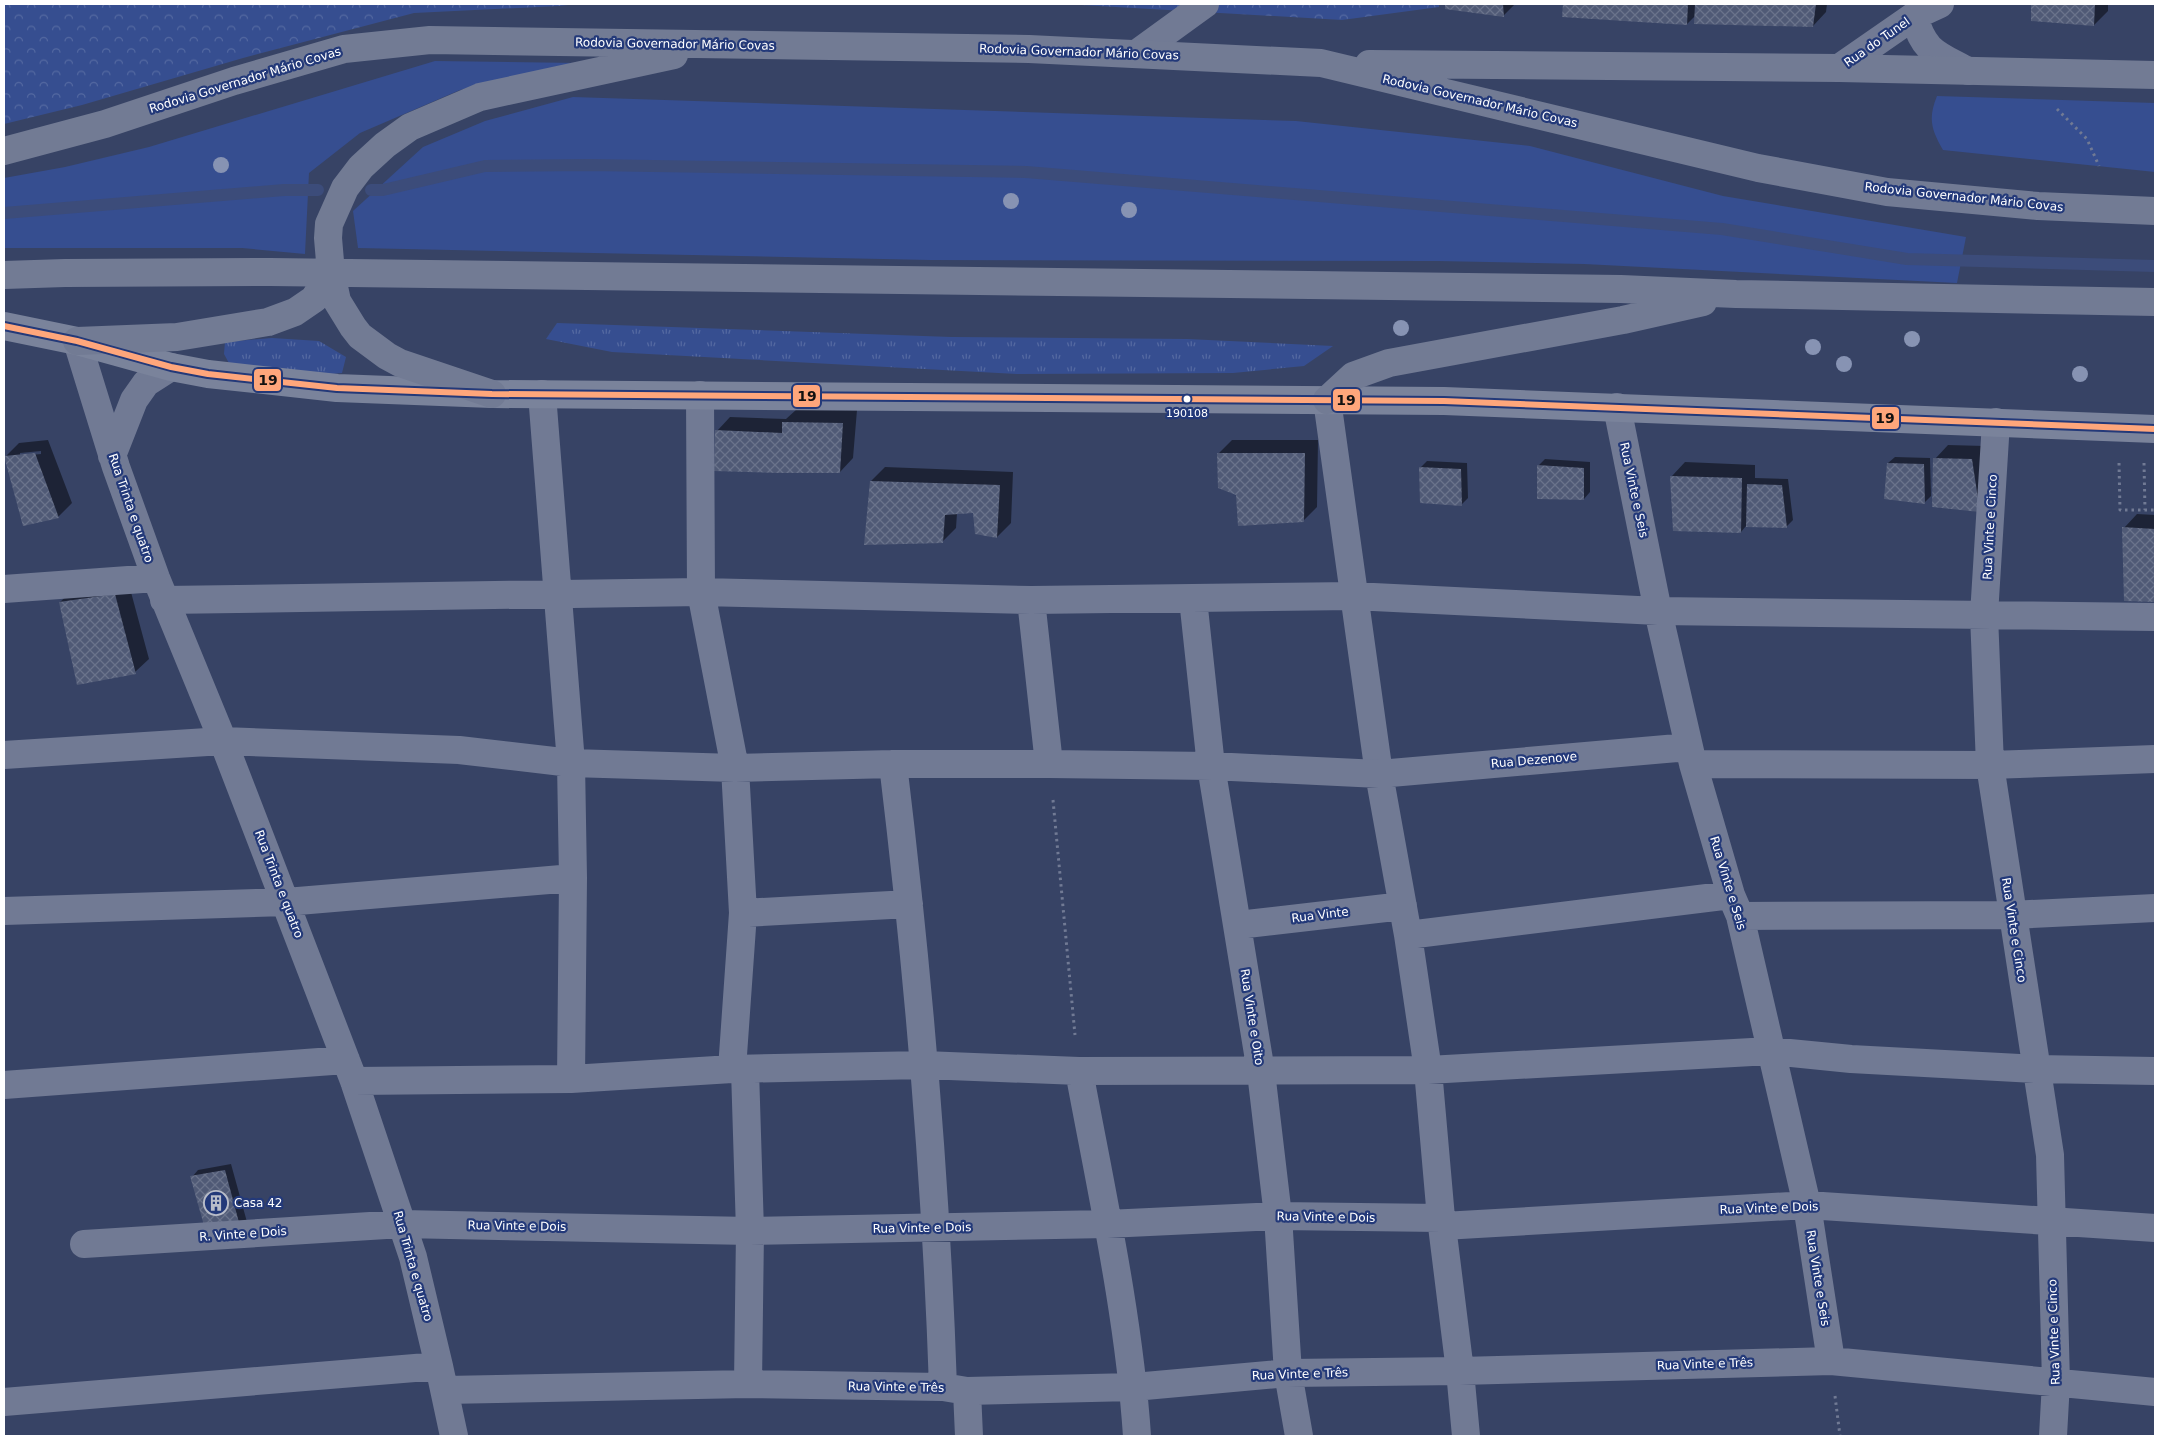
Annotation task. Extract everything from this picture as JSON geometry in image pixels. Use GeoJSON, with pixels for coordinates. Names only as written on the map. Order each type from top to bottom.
{"type":"FeatureCollection","features":[{"type":"Feature","properties":{"kind":"highway","name":"Rodovia Governador Mário Covas"},"geometry":{"type":"LineString","coordinates":[[4,151],[105,124],[234,81],[344,49],[430,40],[1028,49],[1321,63],[1758,168],[1887,192],[2038,206],[2155,211]]}},
{"type":"Feature","properties":{"kind":"highway"},"geometry":{"type":"LineString","coordinates":[[492,394],[400,363],[360,336],[347,319],[337,301],[331,273],[328,238],[329,224],[345,188],[361,167],[410,128],[480,96],[720,45]]}},
{"type":"Feature","properties":{"kind":"highway"},"geometry":{"type":"LineString","coordinates":[[1321,63],[1839,68],[2155,75]]}},
{"type":"Feature","properties":{"kind":"highway"},"geometry":{"type":"LineString","coordinates":[[4,275],[75,273],[331,273],[1621,289],[1736,294],[2155,302]]}},
{"type":"Feature","properties":{"kind":"highway"},"geometry":{"type":"LineString","coordinates":[[77,341],[177,337],[268,322],[305,306],[314,299],[331,273]]}},
{"type":"Feature","properties":{"kind":"highway"},"geometry":{"type":"LineString","coordinates":[[1327,400],[1353,376],[1389,363],[1623,320],[1736,294]]}},
{"type":"Feature","properties":{"kind":"main road"},"geometry":{"type":"LineString","coordinates":[[7,328],[77,341],[171,367],[236,378],[337,388],[492,394],[1444,401],[1996,422],[2150,441]]}},
{"type":"Feature","properties":{"kind":"street"},"geometry":{"type":"LineString","coordinates":[[1136,54],[1205,4]]}},
{"type":"Feature","properties":{"kind":"street","name":"Rua do Tunel"},"geometry":{"type":"LineString","coordinates":[[1839,68],[1914,16],[1940,4]]}},
{"type":"Feature","properties":{"kind":"street","name":"Rua do Tunel"},"geometry":{"type":"LineString","coordinates":[[1914,16],[1919,34],[1930,50],[1968,71]]}},
{"type":"Feature","properties":{"kind":"street","name":"Rua Trinta e quatro"},"geometry":{"type":"LineString","coordinates":[[77,341],[112,456],[160,589],[224,741],[350,1070],[413,1257],[454,1436]]}},
{"type":"Feature","properties":{"kind":"street"},"geometry":{"type":"LineString","coordinates":[[112,456],[134,400],[146,383],[171,367]]}},
{"type":"Feature","properties":{"kind":"street"},"geometry":{"type":"LineString","coordinates":[[542,394],[570,762],[573,878],[571,1079]]}},
{"type":"Feature","properties":{"kind":"street"},"geometry":{"type":"LineString","coordinates":[[700,395],[701,592],[735,768],[743,913],[738,1070],[750,1232],[748,1384]]}},
{"type":"Feature","properties":{"kind":"street"},"geometry":{"type":"LineString","coordinates":[[1327,400],[1379,774],[1408,935],[1428,1070],[1442,1222],[1466,1436]]}},
{"type":"Feature","properties":{"kind":"street","name":"Rua Vinte e Seis"},"geometry":{"type":"LineString","coordinates":[[1617,408],[1658,611],[1691,756],[1736,905],[1807,1205],[1830,1361]]}},
{"type":"Feature","properties":{"kind":"street","name":"Rua Vinte e Cinco"},"geometry":{"type":"LineString","coordinates":[[1996,422],[1984,615],[1990,764],[2011,915],[2050,1155],[2056,1382],[2053,1436]]}},
{"type":"Feature","properties":{"kind":"street"},"geometry":{"type":"LineString","coordinates":[[4,589],[558,593],[701,592],[1031,600],[1353,596],[1658,611],[2155,617]]}},
{"type":"Feature","properties":{"kind":"street","name":"Rua Vinte e Oito"},"geometry":{"type":"LineString","coordinates":[[1193,599],[1211,766],[1261,1072],[1278,1216],[1288,1373],[1299,1436]]}},
{"type":"Feature","properties":{"kind":"street"},"geometry":{"type":"LineString","coordinates":[[1031,600],[1049,764]]}},
{"type":"Feature","properties":{"kind":"street","name":"Rua Dezenove"},"geometry":{"type":"LineString","coordinates":[[4,754],[224,741],[460,750],[570,762],[735,768],[893,764],[1049,764],[1211,766],[1379,774],[1691,756],[1990,764],[2155,760]]}},
{"type":"Feature","properties":{"kind":"street"},"geometry":{"type":"LineString","coordinates":[[893,764],[910,904],[936,1228],[955,1389],[969,1436]]}},
{"type":"Feature","properties":{"kind":"street"},"geometry":{"type":"LineString","coordinates":[[4,911],[286,902],[573,878]]}},
{"type":"Feature","properties":{"kind":"street"},"geometry":{"type":"LineString","coordinates":[[743,913],[910,904]]}},
{"type":"Feature","properties":{"kind":"street"},"geometry":{"type":"LineString","coordinates":[[1408,935],[1736,905],[2011,915],[2155,908]]}},
{"type":"Feature","properties":{"kind":"street","name":"Rua Vinte"},"geometry":{"type":"LineString","coordinates":[[1238,925],[1403,906]]}},
{"type":"Feature","properties":{"kind":"street"},"geometry":{"type":"LineString","coordinates":[[4,1085],[350,1070],[571,1079],[738,1070],[924,1066],[1078,1071],[1261,1072],[1428,1070],[1770,1051],[1852,1059],[2036,1069],[2155,1071]]}},
{"type":"Feature","properties":{"kind":"street"},"geometry":{"type":"LineString","coordinates":[[1078,1071],[1107,1224],[1134,1387],[1137,1436]]}},
{"type":"Feature","properties":{"kind":"street","name":"Rua Vinte e Dois"},"geometry":{"type":"LineString","coordinates":[[402,1224],[750,1232],[1107,1224],[1278,1216],[1442,1222],[1807,1205],[2155,1228]]}},
{"type":"Feature","properties":{"kind":"street","name":"R. Vinte e Dois"},"geometry":{"type":"LineString","coordinates":[[84,1244],[402,1224]]}},
{"type":"Feature","properties":{"kind":"street","name":"Rua Vinte e Três"},"geometry":{"type":"LineString","coordinates":[[4,1402],[442,1378],[955,1389],[1134,1387],[1288,1373],[1460,1371],[1830,1361],[2155,1392]]}},
{"type":"Feature","properties":{"kind":"path"},"geometry":{"type":"LineString","coordinates":[[2054,106],[2087,139],[2099,166]]}},
{"type":"Feature","properties":{"kind":"path"},"geometry":{"type":"LineString","coordinates":[[2145,510],[2150,441]]}},
{"type":"Feature","properties":{"kind":"path"},"geometry":{"type":"LineString","coordinates":[[2119,462],[2120,510],[2155,510]]}},
{"type":"Feature","properties":{"kind":"path"},"geometry":{"type":"LineString","coordinates":[[1049,764],[1078,1071]]}},
{"type":"Feature","properties":{"kind":"green space"},"geometry":{"type":"Polygon","coordinates":[[[4,4],[577,4],[414,13],[243,58],[82,105],[4,124],[4,4]]]}},
{"type":"Feature","properties":{"kind":"green space"},"geometry":{"type":"Polygon","coordinates":[[[1064,4],[1439,4],[1439,7],[1342,20],[1064,4]]]}},
{"type":"Feature","properties":{"kind":"green space"},"geometry":{"type":"Polygon","coordinates":[[[435,61],[579,63],[460,90],[360,133],[309,173],[305,254],[242,248],[4,248],[4,178],[65,167],[149,147],[435,61]]]}},
{"type":"Feature","properties":{"kind":"green space"},"geometry":{"type":"Polygon","coordinates":[[[1937,96],[2155,103],[2155,172],[1943,150],[1932,123],[1932,111],[1937,96]]]}},
{"type":"Feature","properties":{"kind":"green space"},"geometry":{"type":"Polygon","coordinates":[[[573,97],[1296,121],[1530,146],[1723,196],[1966,237],[1957,283],[1584,264],[1437,261],[930,260],[358,248],[353,211],[423,147],[485,121],[573,97]]]}},
{"type":"Feature","properties":{"kind":"green space"},"geometry":{"type":"Polygon","coordinates":[[[557,323],[951,337],[1187,339],[1333,346],[1304,366],[1233,373],[1017,374],[612,352],[546,339],[557,323]]]}},
{"type":"Feature","properties":{"kind":"green space"},"geometry":{"type":"Polygon","coordinates":[[[272,338],[319,341],[346,357],[342,373],[322,375],[230,365],[224,354],[225,342],[272,338]]]}},
{"type":"Feature","properties":{"kind":"building"},"geometry":{"type":"Polygon","coordinates":[[[1445,4],[1503,4],[1504,17],[1445,9],[1445,4]]]}},
{"type":"Feature","properties":{"kind":"building"},"geometry":{"type":"Polygon","coordinates":[[[1563,4],[1688,4],[1687,25],[1562,17],[1563,4]]]}},
{"type":"Feature","properties":{"kind":"building"},"geometry":{"type":"Polygon","coordinates":[[[1695,4],[1816,4],[1813,27],[1694,24],[1695,4]]]}},
{"type":"Feature","properties":{"kind":"building"},"geometry":{"type":"Polygon","coordinates":[[[2031,4],[2095,4],[2094,26],[2031,21],[2031,4]]]}},
{"type":"Feature","properties":{"kind":"building"},"geometry":{"type":"Polygon","coordinates":[[[782,422],[843,423],[840,473],[714,471],[715,430],[782,433],[782,422]]]}},
{"type":"Feature","properties":{"kind":"building"},"geometry":{"type":"Polygon","coordinates":[[[35,453],[59,518],[23,526],[4,456],[35,453]]]}},
{"type":"Feature","properties":{"kind":"building"},"geometry":{"type":"Polygon","coordinates":[[[1217,453],[1305,453],[1304,522],[1238,526],[1236,495],[1218,488],[1217,453]]]}},
{"type":"Feature","properties":{"kind":"building"},"geometry":{"type":"Polygon","coordinates":[[[1933,458],[1972,459],[1980,512],[1932,507],[1933,458]]]}},
{"type":"Feature","properties":{"kind":"building"},"geometry":{"type":"Polygon","coordinates":[[[1887,463],[1924,464],[1925,504],[1884,499],[1887,463]]]}},
{"type":"Feature","properties":{"kind":"building"},"geometry":{"type":"Polygon","coordinates":[[[1537,465],[1584,468],[1584,500],[1537,499],[1537,465]]]}},
{"type":"Feature","properties":{"kind":"building"},"geometry":{"type":"Polygon","coordinates":[[[1419,467],[1461,469],[1462,506],[1420,503],[1419,467]]]}},
{"type":"Feature","properties":{"kind":"building"},"geometry":{"type":"Polygon","coordinates":[[[1670,476],[1742,478],[1741,533],[1673,531],[1670,476]]]}},
{"type":"Feature","properties":{"kind":"building"},"geometry":{"type":"Polygon","coordinates":[[[870,481],[1000,485],[997,538],[975,534],[973,513],[945,515],[943,543],[864,545],[870,481]]]}},
{"type":"Feature","properties":{"kind":"building"},"geometry":{"type":"Polygon","coordinates":[[[1747,484],[1782,485],[1787,528],[1746,527],[1747,484]]]}},
{"type":"Feature","properties":{"kind":"building"},"geometry":{"type":"Polygon","coordinates":[[[2122,527],[2155,529],[2155,602],[2124,601],[2122,527]]]}},
{"type":"Feature","properties":{"kind":"building"},"geometry":{"type":"Polygon","coordinates":[[[115,594],[136,674],[77,685],[59,602],[115,594]]]}},
{"type":"Feature","properties":{"kind":"building","name":"Casa 42"},"geometry":{"type":"Polygon","coordinates":[[[225,1170],[241,1230],[207,1236],[190,1176],[225,1170]]]}},
{"type":"Feature","properties":{"kind":"waterway"},"geometry":{"type":"LineString","coordinates":[[371,190],[383,190],[485,166],[590,165],[1026,172],[1722,229],[1907,259],[2155,266]]}},
{"type":"Feature","properties":{"kind":"waterway"},"geometry":{"type":"LineString","coordinates":[[4,213],[284,190],[318,190]]}},
{"type":"Feature","properties":{"kind":"transit line","name":"19"},"geometry":{"type":"LineString","coordinates":[[4,326],[77,341],[171,367],[208,374],[337,388],[492,394],[1444,401],[2155,429]]}},
{"type":"Feature","properties":{"kind":"place","name":"190108"},"geometry":{"type":"Point","coordinates":[1187,399]}},
{"type":"Feature","properties":{"kind":"place","name":"Casa 42"},"geometry":{"type":"Point","coordinates":[216,1203]}}]}
